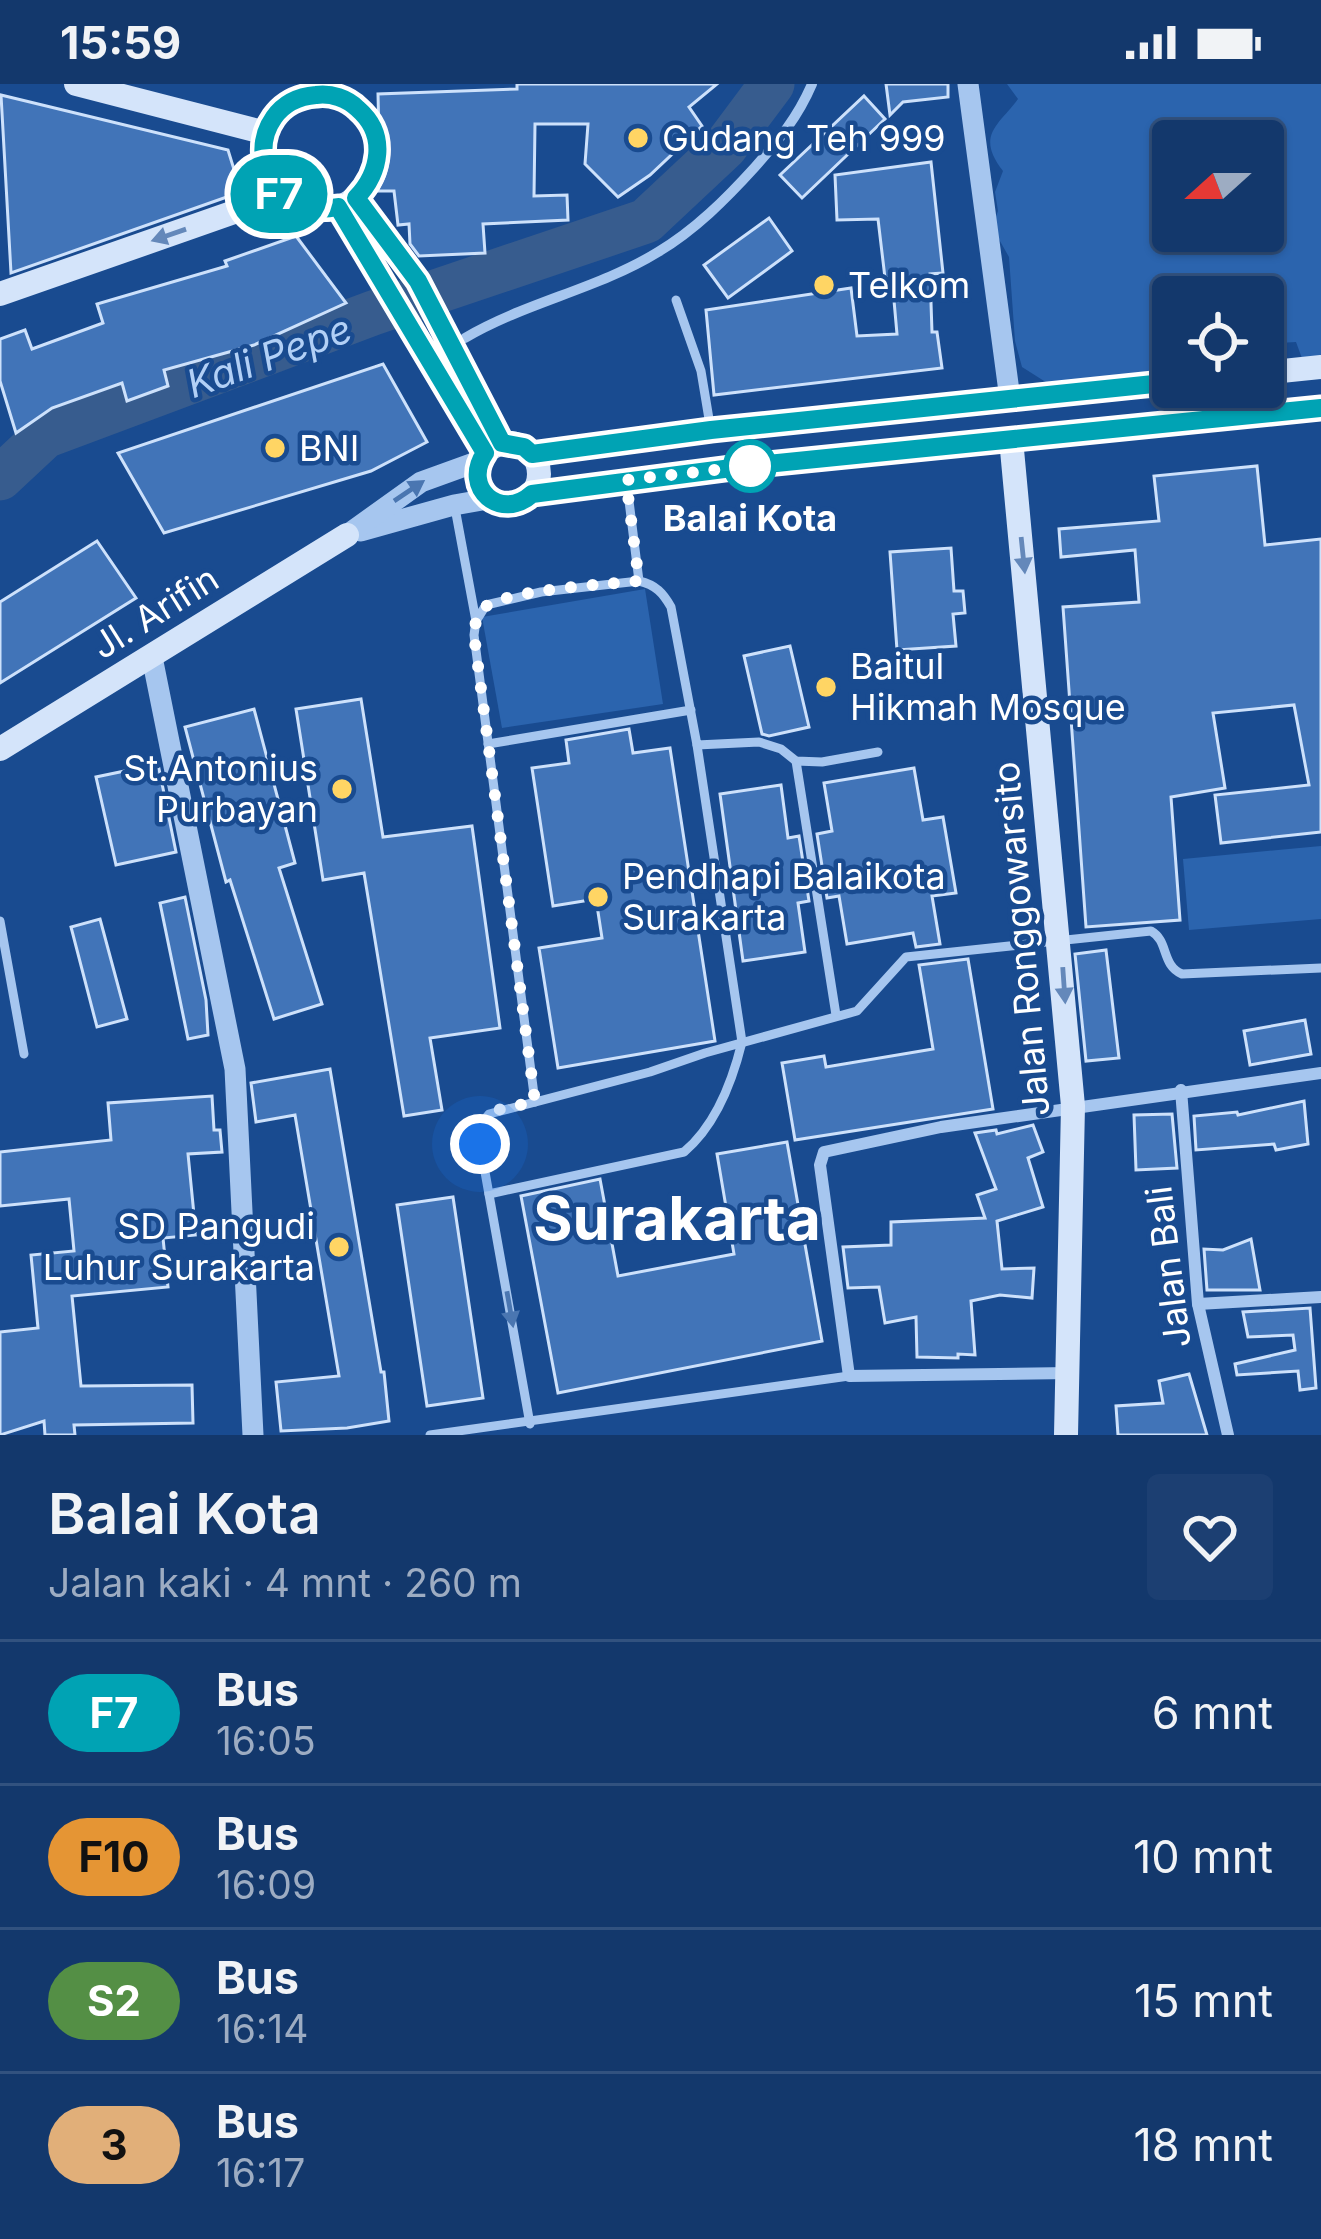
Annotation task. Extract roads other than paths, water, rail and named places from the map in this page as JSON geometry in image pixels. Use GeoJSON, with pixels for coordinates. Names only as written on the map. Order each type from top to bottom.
{"type":"FeatureCollection","features":[{"type":"Feature","properties":{"kind":"main road"},"geometry":{"type":"LineString","coordinates":[[76,84],[266,133]]}},
{"type":"Feature","properties":{"kind":"main road"},"geometry":{"type":"LineString","coordinates":[[344,91],[369,121],[378,154],[375,171],[347,203],[309,208],[280,196],[265,166],[266,133],[289,104],[306,95],[344,91]]}},
{"type":"Feature","properties":{"kind":"main road"},"geometry":{"type":"LineString","coordinates":[[0,294],[280,196]]}},
{"type":"Feature","properties":{"kind":"main road"},"geometry":{"type":"LineString","coordinates":[[347,203],[418,281],[466,370],[489,452],[477,482],[488,500],[517,505],[532,494],[626,480],[1321,408]]}},
{"type":"Feature","properties":{"kind":"main road"},"geometry":{"type":"LineString","coordinates":[[347,203],[393,294],[489,452]]}},
{"type":"Feature","properties":{"kind":"main road"},"geometry":{"type":"LineString","coordinates":[[1284,371],[1321,367]]}},
{"type":"Feature","properties":{"kind":"main road"},"geometry":{"type":"LineString","coordinates":[[532,454],[711,430],[1152,384]]}},
{"type":"Feature","properties":{"kind":"main road","name":"Jalan Ronggowarsito"},"geometry":{"type":"LineString","coordinates":[[1011,439],[1073,1106],[1066,1435]]}},
{"type":"Feature","properties":{"kind":"main road"},"geometry":{"type":"LineString","coordinates":[[489,452],[524,447],[532,454],[539,475],[532,494]]}},
{"type":"Feature","properties":{"kind":"main road","name":"Jl. Arifin"},"geometry":{"type":"LineString","coordinates":[[0,748],[347,536]]}},
{"type":"Feature","properties":{"kind":"street"},"geometry":{"type":"LineString","coordinates":[[465,338],[524,308],[622,271],[685,235],[782,137],[812,84]]}},
{"type":"Feature","properties":{"kind":"street"},"geometry":{"type":"LineString","coordinates":[[968,84],[1010,399]]}},
{"type":"Feature","properties":{"kind":"street"},"geometry":{"type":"LineString","coordinates":[[347,536],[421,482],[489,452]]}},
{"type":"Feature","properties":{"kind":"street"},"geometry":{"type":"LineString","coordinates":[[347,536],[488,500]]}},
{"type":"Feature","properties":{"kind":"street"},"geometry":{"type":"LineString","coordinates":[[152,658],[235,1070],[253,1435]]}},
{"type":"Feature","properties":{"kind":"street"},"geometry":{"type":"LineString","coordinates":[[1070,1373],[849,1376],[820,1165],[824,1153],[940,1127],[1321,1073]]}},
{"type":"Feature","properties":{"kind":"street","name":"Jalan Bali"},"geometry":{"type":"LineString","coordinates":[[1181,1090],[1198,1304],[1228,1435]]}},
{"type":"Feature","properties":{"kind":"street"},"geometry":{"type":"LineString","coordinates":[[1198,1304],[1321,1297]]}},
{"type":"Feature","properties":{"kind":"lane"},"geometry":{"type":"LineString","coordinates":[[676,300],[700,371],[711,430]]}},
{"type":"Feature","properties":{"kind":"lane"},"geometry":{"type":"LineString","coordinates":[[626,480],[639,581]]}},
{"type":"Feature","properties":{"kind":"lane"},"geometry":{"type":"LineString","coordinates":[[454,505],[476,621],[474,635],[535,1102]]}},
{"type":"Feature","properties":{"kind":"lane"},"geometry":{"type":"LineString","coordinates":[[476,621],[486,605],[541,592],[639,581],[663,592],[671,607],[691,710],[742,1042],[733,1079],[716,1112],[700,1139],[684,1152],[489,1193]]}},
{"type":"Feature","properties":{"kind":"lane"},"geometry":{"type":"LineString","coordinates":[[488,744],[691,710]]}},
{"type":"Feature","properties":{"kind":"lane"},"geometry":{"type":"LineString","coordinates":[[697,745],[759,742],[781,749],[796,761],[878,752]]}},
{"type":"Feature","properties":{"kind":"lane"},"geometry":{"type":"LineString","coordinates":[[796,761],[836,1016]]}},
{"type":"Feature","properties":{"kind":"lane"},"geometry":{"type":"LineString","coordinates":[[0,921],[24,1054]]}},
{"type":"Feature","properties":{"kind":"lane"},"geometry":{"type":"LineString","coordinates":[[530,1424],[481,1124],[495,1112],[857,1011],[906,957],[1151,931],[1160,939],[1168,964],[1182,974],[1321,968]]}},
{"type":"Feature","properties":{"kind":"lane"},"geometry":{"type":"LineString","coordinates":[[430,1435],[849,1376]]}},
{"type":"Feature","properties":{"kind":"waterway","name":"Kali Pepe"},"geometry":{"type":"LineString","coordinates":[[0,478],[45,436],[373,313],[646,221],[725,147],[772,84]]}},
{"type":"Feature","properties":{"kind":"place","name":"Gudang Teh 999"},"geometry":{"type":"Point","coordinates":[638,138]}},
{"type":"Feature","properties":{"kind":"place","name":"Telkom"},"geometry":{"type":"Point","coordinates":[824,285]}},
{"type":"Feature","properties":{"kind":"place","name":"BNI"},"geometry":{"type":"Point","coordinates":[275,448]}},
{"type":"Feature","properties":{"kind":"place","name":"Balai Kota"},"geometry":{"type":"Point","coordinates":[750,466]}},
{"type":"Feature","properties":{"kind":"place","name":"Baitul Hikmah Mosque"},"geometry":{"type":"Point","coordinates":[826,687]}},
{"type":"Feature","properties":{"kind":"place","name":"St.Antonius Purbayan"},"geometry":{"type":"Point","coordinates":[342,789]}},
{"type":"Feature","properties":{"kind":"place","name":"Pendhapi Balaikota Surakarta"},"geometry":{"type":"Point","coordinates":[598,897]}},
{"type":"Feature","properties":{"kind":"place","name":"SD Pangudi Luhur Surakarta"},"geometry":{"type":"Point","coordinates":[339,1247]}},
{"type":"Feature","properties":{"kind":"district","name":"Surakarta"},"geometry":{"type":"Point","coordinates":[677,1219]}}]}
